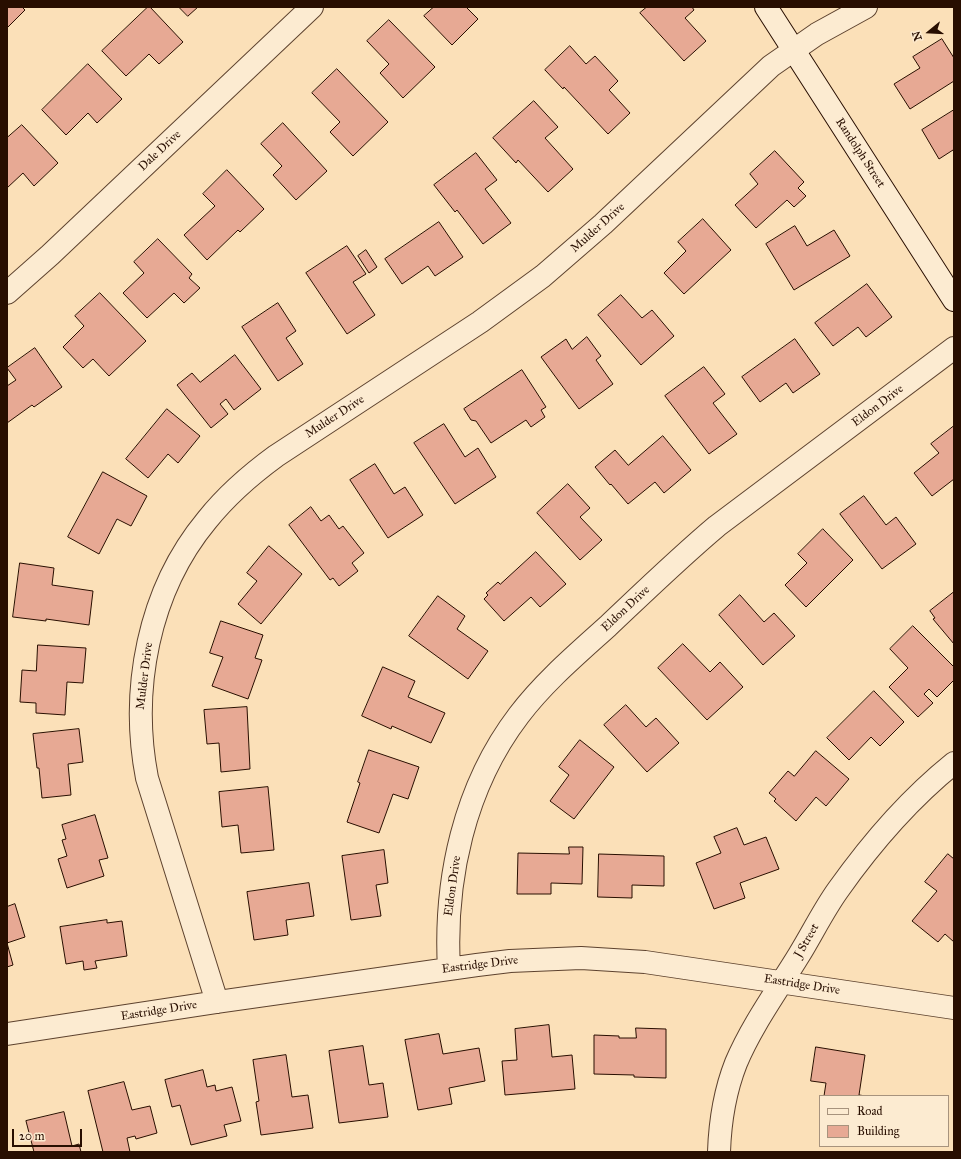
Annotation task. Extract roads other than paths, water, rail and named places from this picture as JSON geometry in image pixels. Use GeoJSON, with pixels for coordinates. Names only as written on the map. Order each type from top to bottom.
{"type":"FeatureCollection","features":[{"type":"Feature","properties":{"kind":"street","name":"Dale Drive"},"geometry":{"type":"LineString","coordinates":[[7,293],[50,255],[312,7]]}},
{"type":"Feature","properties":{"kind":"street","name":"Randolph Street"},"geometry":{"type":"LineString","coordinates":[[766,7],[954,300]]}},
{"type":"Feature","properties":{"kind":"street","name":"Mulder Drive"},"geometry":{"type":"LineString","coordinates":[[217,1002],[147,778],[143,756],[140,716],[142,679],[154,618],[171,577],[193,538],[220,504],[250,475],[282,452],[480,322],[568,255],[771,66],[817,34],[866,7]]}},
{"type":"Feature","properties":{"kind":"street","name":"Eldon Drive"},"geometry":{"type":"LineString","coordinates":[[449,969],[449,908],[463,828],[478,787],[494,754],[505,734],[528,704],[546,683],[706,535],[954,348]]}},
{"type":"Feature","properties":{"kind":"street","name":"J Street"},"geometry":{"type":"LineString","coordinates":[[719,1152],[720,1130],[725,1098],[737,1062],[763,1012],[838,891],[873,844],[891,821],[912,799],[954,763]]}},
{"type":"Feature","properties":{"kind":"street","name":"Eastridge Drive"},"geometry":{"type":"LineString","coordinates":[[7,1034],[449,969],[510,961],[582,958],[645,962],[954,1008]]}}]}
